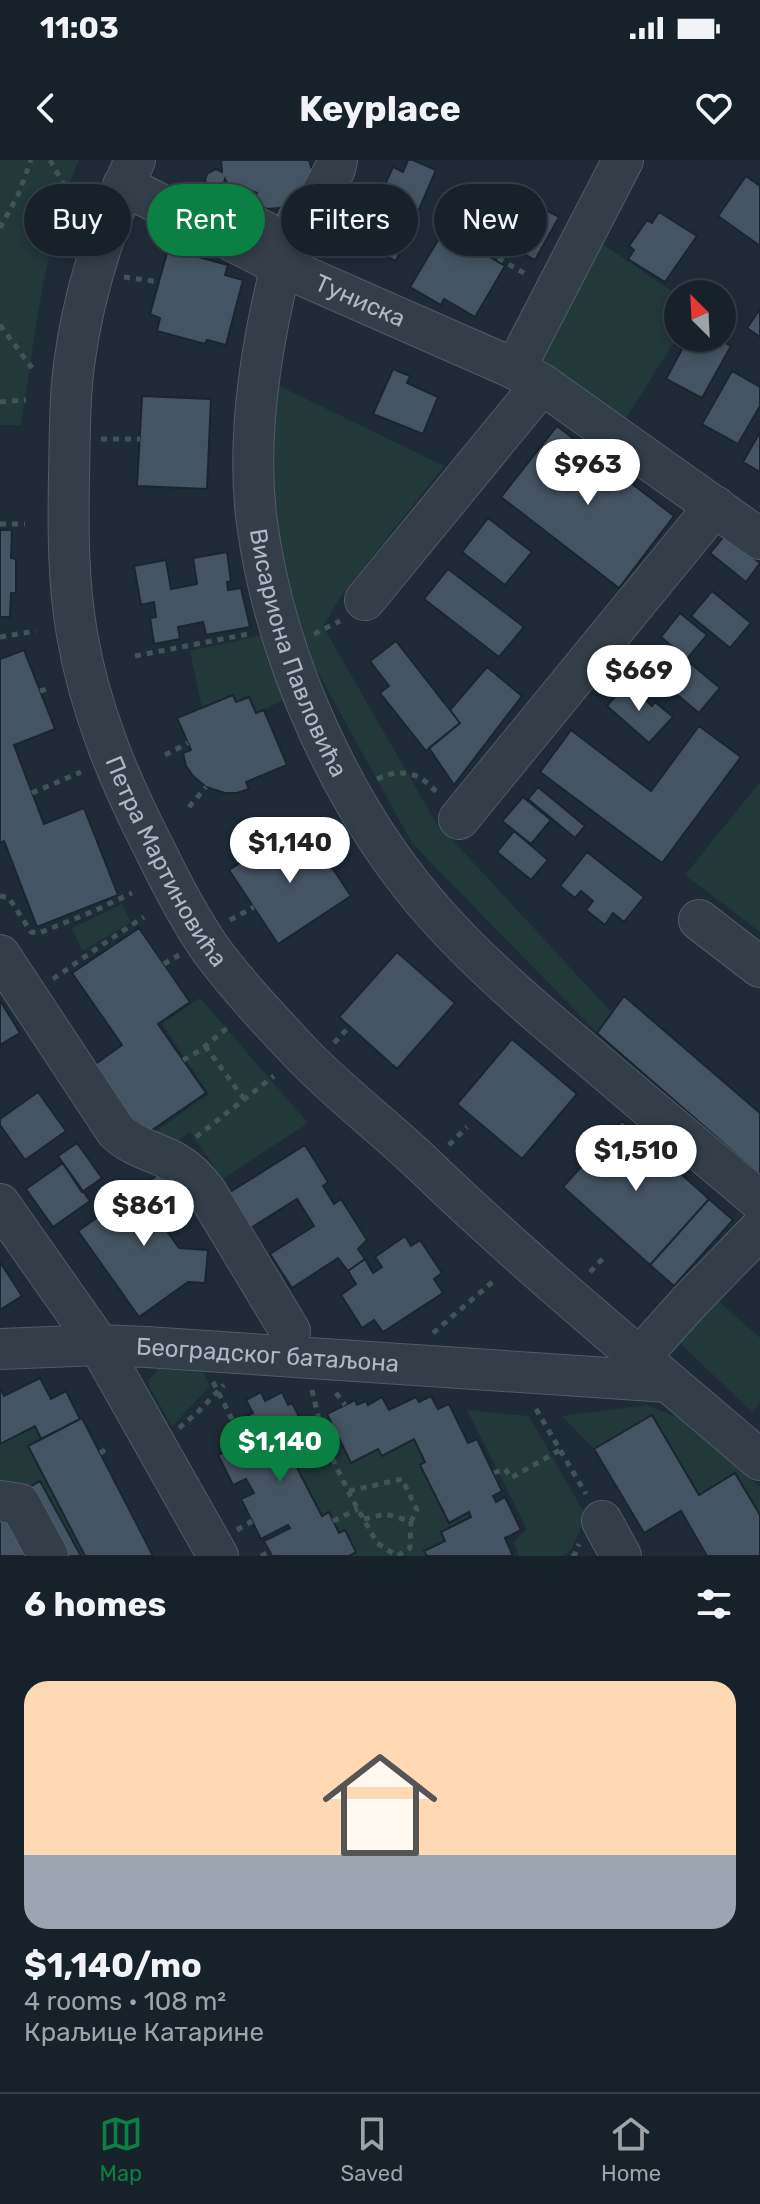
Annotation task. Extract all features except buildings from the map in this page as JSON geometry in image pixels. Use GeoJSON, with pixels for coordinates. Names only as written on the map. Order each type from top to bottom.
{"type":"FeatureCollection","features":[{"type":"Feature","properties":{"kind":"street"},"geometry":{"type":"LineString","coordinates":[[131,168],[280,240],[301,232],[337,160]]}},
{"type":"Feature","properties":{"kind":"street"},"geometry":{"type":"LineString","coordinates":[[351,612],[528,376],[554,291],[623,160]]}},
{"type":"Feature","properties":{"kind":"street","name":"Туниска"},"geometry":{"type":"LineString","coordinates":[[131,168],[281,266],[528,376],[760,539]]}},
{"type":"Feature","properties":{"kind":"street","name":"Петра Мартиновића"},"geometry":{"type":"LineString","coordinates":[[131,168],[104,238],[87,302],[74,364],[70,420],[70,585],[77,638],[113,764],[137,816],[211,949],[298,1050],[339,1089],[580,1294],[654,1370]]}},
{"type":"Feature","properties":{"kind":"street","name":"Висариона Павловића"},"geometry":{"type":"LineString","coordinates":[[281,266],[260,367],[255,438],[257,522],[270,587],[287,646],[342,780],[407,880],[439,918],[758,1228]]}},
{"type":"Feature","properties":{"kind":"street"},"geometry":{"type":"LineString","coordinates":[[459,819],[715,506]]}},
{"type":"Feature","properties":{"kind":"street"},"geometry":{"type":"LineString","coordinates":[[699,920],[760,967]]}},
{"type":"Feature","properties":{"kind":"street"},"geometry":{"type":"LineString","coordinates":[[0,955],[116,1131],[124,1140],[174,1162],[194,1176],[290,1331]]}},
{"type":"Feature","properties":{"kind":"street"},"geometry":{"type":"LineString","coordinates":[[0,1204],[99,1345],[218,1556]]}},
{"type":"Feature","properties":{"kind":"street"},"geometry":{"type":"LineString","coordinates":[[758,1228],[690,1301],[654,1370],[760,1460]]}},
{"type":"Feature","properties":{"kind":"street"},"geometry":{"type":"LineString","coordinates":[[535,1391],[572,1354],[578,1342],[580,1294]]}},
{"type":"Feature","properties":{"kind":"street","name":"Београдског батаљона"},"geometry":{"type":"LineString","coordinates":[[0,1349],[99,1345],[535,1391],[654,1370]]}},
{"type":"Feature","properties":{"kind":"street"},"geometry":{"type":"LineString","coordinates":[[0,1501],[20,1504],[48,1556]]}},
{"type":"Feature","properties":{"kind":"street"},"geometry":{"type":"LineString","coordinates":[[602,1521],[621,1556]]}},
{"type":"Feature","properties":{"kind":"path"},"geometry":{"type":"LineString","coordinates":[[0,228],[18,195],[31,160]]}},
{"type":"Feature","properties":{"kind":"path"},"geometry":{"type":"LineString","coordinates":[[50,160],[64,184]]}},
{"type":"Feature","properties":{"kind":"path"},"geometry":{"type":"LineString","coordinates":[[494,256],[554,291]]}},
{"type":"Feature","properties":{"kind":"path"},"geometry":{"type":"LineString","coordinates":[[0,325],[32,368]]}},
{"type":"Feature","properties":{"kind":"path"},"geometry":{"type":"LineString","coordinates":[[0,402],[26,400]]}},
{"type":"Feature","properties":{"kind":"path"},"geometry":{"type":"LineString","coordinates":[[0,524],[25,524]]}},
{"type":"Feature","properties":{"kind":"path"},"geometry":{"type":"LineString","coordinates":[[311,635],[351,612]]}},
{"type":"Feature","properties":{"kind":"path"},"geometry":{"type":"LineString","coordinates":[[0,637],[36,631]]}},
{"type":"Feature","properties":{"kind":"path"},"geometry":{"type":"LineString","coordinates":[[135,656],[218,641]]}},
{"type":"Feature","properties":{"kind":"path"},"geometry":{"type":"LineString","coordinates":[[40,691],[51,688]]}},
{"type":"Feature","properties":{"kind":"path"},"geometry":{"type":"LineString","coordinates":[[165,755],[188,743]]}},
{"type":"Feature","properties":{"kind":"path"},"geometry":{"type":"LineString","coordinates":[[32,793],[81,772]]}},
{"type":"Feature","properties":{"kind":"path"},"geometry":{"type":"LineString","coordinates":[[378,778],[389,774],[416,774],[427,781],[459,819]]}},
{"type":"Feature","properties":{"kind":"path"},"geometry":{"type":"LineString","coordinates":[[189,807],[206,787]]}},
{"type":"Feature","properties":{"kind":"path"},"geometry":{"type":"LineString","coordinates":[[0,896],[9,898],[31,932],[39,933],[132,893]]}},
{"type":"Feature","properties":{"kind":"path"},"geometry":{"type":"LineString","coordinates":[[243,912],[254,907]]}},
{"type":"Feature","properties":{"kind":"path"},"geometry":{"type":"LineString","coordinates":[[61,974],[144,917]]}},
{"type":"Feature","properties":{"kind":"path"},"geometry":{"type":"LineString","coordinates":[[164,964],[173,960]]}},
{"type":"Feature","properties":{"kind":"path"},"geometry":{"type":"LineString","coordinates":[[183,1060],[229,1027]]}},
{"type":"Feature","properties":{"kind":"path"},"geometry":{"type":"LineString","coordinates":[[205,1046],[245,1100]]}},
{"type":"Feature","properties":{"kind":"path"},"geometry":{"type":"LineString","coordinates":[[192,1141],[274,1076]]}},
{"type":"Feature","properties":{"kind":"path"},"geometry":{"type":"LineString","coordinates":[[580,1294],[606,1255]]}},
{"type":"Feature","properties":{"kind":"path"},"geometry":{"type":"LineString","coordinates":[[444,1325],[496,1279]]}},
{"type":"Feature","properties":{"kind":"path"},"geometry":{"type":"LineString","coordinates":[[212,1379],[234,1423]]}},
{"type":"Feature","properties":{"kind":"path"},"geometry":{"type":"LineString","coordinates":[[311,1388],[324,1441],[349,1491],[358,1509],[377,1543],[397,1556],[410,1548],[411,1521],[417,1510],[402,1479],[349,1491]]}},
{"type":"Feature","properties":{"kind":"path"},"geometry":{"type":"LineString","coordinates":[[535,1391],[560,1450],[602,1521]]}},
{"type":"Feature","properties":{"kind":"path"},"geometry":{"type":"LineString","coordinates":[[172,1434],[218,1392]]}},
{"type":"Feature","properties":{"kind":"path"},"geometry":{"type":"LineString","coordinates":[[340,1392],[345,1405]]}},
{"type":"Feature","properties":{"kind":"path"},"geometry":{"type":"LineString","coordinates":[[100,1453],[110,1447]]}},
{"type":"Feature","properties":{"kind":"path"},"geometry":{"type":"LineString","coordinates":[[494,1473],[505,1469],[511,1478],[560,1450]]}},
{"type":"Feature","properties":{"kind":"path"},"geometry":{"type":"LineString","coordinates":[[333,1521],[358,1509]]}},
{"type":"Feature","properties":{"kind":"path"},"geometry":{"type":"LineString","coordinates":[[364,1519],[385,1514],[411,1521]]}},
{"type":"Feature","properties":{"kind":"path"},"geometry":{"type":"LineString","coordinates":[[261,1556],[269,1552]]}},
{"type":"Feature","properties":{"kind":"green space"},"geometry":{"type":"Polygon","coordinates":[[[0,160],[79,160],[70,184],[24,184],[24,256],[49,256],[21,425],[0,425],[0,160]]]}},
{"type":"Feature","properties":{"kind":"green space"},"geometry":{"type":"Polygon","coordinates":[[[592,237],[664,286],[664,352],[668,352],[623,423],[529,361],[592,237]]]}},
{"type":"Feature","properties":{"kind":"green space"},"geometry":{"type":"Polygon","coordinates":[[[265,379],[444,466],[341,596],[323,626],[435,821],[612,1013],[597,1033],[412,843],[302,644],[279,566],[265,379]]]}},
{"type":"Feature","properties":{"kind":"green space"},"geometry":{"type":"Polygon","coordinates":[[[269,634],[289,698],[256,713],[236,702],[232,695],[202,708],[190,651],[269,634]]]}},
{"type":"Feature","properties":{"kind":"green space"},"geometry":{"type":"Polygon","coordinates":[[[760,782],[760,932],[685,875],[760,782]]]}},
{"type":"Feature","properties":{"kind":"green space"},"geometry":{"type":"Polygon","coordinates":[[[122,904],[131,922],[82,951],[72,928],[122,904]]]}},
{"type":"Feature","properties":{"kind":"green space"},"geometry":{"type":"Polygon","coordinates":[[[200,998],[308,1123],[223,1179],[190,1132],[174,1143],[153,1133],[209,1094],[162,1024],[200,998]]]}},
{"type":"Feature","properties":{"kind":"green space"},"geometry":{"type":"Polygon","coordinates":[[[713,1296],[760,1338],[760,1403],[752,1412],[680,1343],[677,1322],[713,1296]]]}},
{"type":"Feature","properties":{"kind":"green space"},"geometry":{"type":"Polygon","coordinates":[[[158,1369],[203,1372],[210,1386],[172,1426],[150,1388],[149,1380],[158,1369]]]}},
{"type":"Feature","properties":{"kind":"green space"},"geometry":{"type":"Polygon","coordinates":[[[647,1405],[680,1418],[760,1487],[760,1515],[735,1473],[699,1495],[652,1415],[594,1449],[562,1416],[647,1405]]]}},
{"type":"Feature","properties":{"kind":"green space"},"geometry":{"type":"Polygon","coordinates":[[[467,1410],[529,1416],[586,1516],[571,1550],[562,1556],[519,1556],[513,1542],[527,1529],[467,1410]]]}},
{"type":"Feature","properties":{"kind":"green space"},"geometry":{"type":"Polygon","coordinates":[[[327,1414],[351,1463],[378,1449],[382,1455],[414,1439],[425,1462],[420,1465],[448,1523],[469,1512],[471,1517],[441,1532],[445,1541],[425,1552],[427,1556],[349,1556],[356,1552],[345,1530],[339,1533],[329,1512],[322,1516],[293,1458],[279,1464],[271,1448],[306,1430],[327,1414]]]}},
{"type":"Feature","properties":{"kind":"green space"},"geometry":{"type":"Polygon","coordinates":[[[35,1426],[41,1439],[28,1447],[85,1556],[55,1556],[0,1490],[0,1444],[35,1426]]]}}]}
